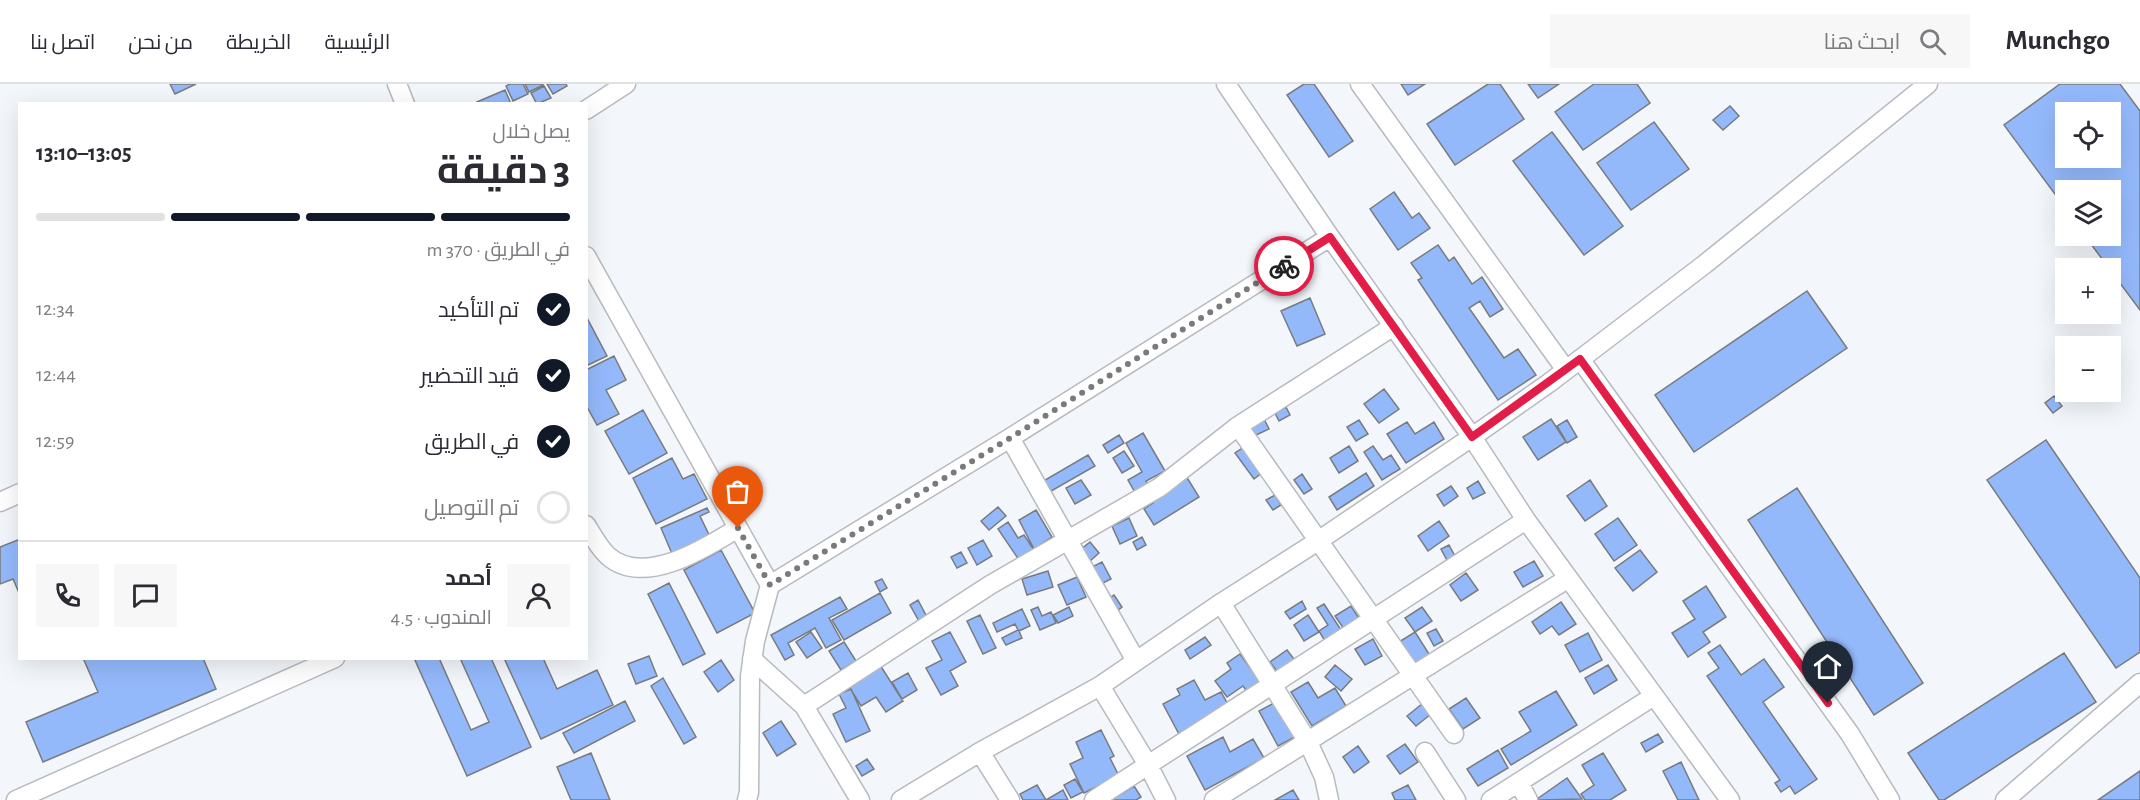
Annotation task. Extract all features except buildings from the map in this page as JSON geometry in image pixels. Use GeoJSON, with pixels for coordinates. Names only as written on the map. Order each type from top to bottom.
{"type":"FeatureCollection","features":[{"type":"Feature","properties":{"kind":"street"},"geometry":{"type":"LineString","coordinates":[[397,84],[404,102]]}},
{"type":"Feature","properties":{"kind":"street"},"geometry":{"type":"LineString","coordinates":[[588,109],[626,84]]}},
{"type":"Feature","properties":{"kind":"street"},"geometry":{"type":"LineString","coordinates":[[1360,84],[1850,734],[1890,800]]}},
{"type":"Feature","properties":{"kind":"street"},"geometry":{"type":"LineString","coordinates":[[901,800],[980,752],[1100,686],[1472,437],[1705,264],[1928,84]]}},
{"type":"Feature","properties":{"kind":"street"},"geometry":{"type":"LineString","coordinates":[[1236,88],[1330,237],[1472,437],[1526,520],[1730,800]]}},
{"type":"Feature","properties":{"kind":"street"},"geometry":{"type":"LineString","coordinates":[[770,585],[1010,438],[1330,237]]}},
{"type":"Feature","properties":{"kind":"street"},"geometry":{"type":"LineString","coordinates":[[588,260],[770,585],[750,676],[749,792],[747,800]]}},
{"type":"Feature","properties":{"kind":"street"},"geometry":{"type":"LineString","coordinates":[[804,706],[990,585],[1160,487],[1238,426],[1394,326]]}},
{"type":"Feature","properties":{"kind":"street"},"geometry":{"type":"LineString","coordinates":[[1238,426],[1454,734]]}},
{"type":"Feature","properties":{"kind":"street"},"geometry":{"type":"LineString","coordinates":[[1010,438],[1136,661]]}},
{"type":"Feature","properties":{"kind":"street"},"geometry":{"type":"LineString","coordinates":[[0,502],[18,494]]}},
{"type":"Feature","properties":{"kind":"street"},"geometry":{"type":"LineString","coordinates":[[1094,800],[1526,520]]}},
{"type":"Feature","properties":{"kind":"street"},"geometry":{"type":"LineString","coordinates":[[591,544],[624,565],[641,567],[679,560],[695,554],[738,528]]}},
{"type":"Feature","properties":{"kind":"street"},"geometry":{"type":"LineString","coordinates":[[1214,800],[1568,579]]}},
{"type":"Feature","properties":{"kind":"street"},"geometry":{"type":"LineString","coordinates":[[1221,603],[1308,742],[1324,777],[1329,800]]}},
{"type":"Feature","properties":{"kind":"street"},"geometry":{"type":"LineString","coordinates":[[752,659],[804,706],[860,800]]}},
{"type":"Feature","properties":{"kind":"street"},"geometry":{"type":"LineString","coordinates":[[16,800],[331,660]]}},
{"type":"Feature","properties":{"kind":"street"},"geometry":{"type":"LineString","coordinates":[[2005,800],[2140,683]]}},
{"type":"Feature","properties":{"kind":"street"},"geometry":{"type":"LineString","coordinates":[[1100,686],[1148,765],[1166,800]]}},
{"type":"Feature","properties":{"kind":"street"},"geometry":{"type":"LineString","coordinates":[[1491,800],[1654,696]]}},
{"type":"Feature","properties":{"kind":"street"},"geometry":{"type":"LineString","coordinates":[[980,752],[1010,800]]}},
{"type":"Feature","properties":{"kind":"street"},"geometry":{"type":"LineString","coordinates":[[1425,752],[1456,800]]}},
{"type":"Feature","properties":{"kind":"street"},"geometry":{"type":"LineString","coordinates":[[1519,783],[1528,800]]}},
{"type":"Feature","properties":{"kind":"way so far"},"geometry":{"type":"LineString","coordinates":[[738,528],[770,585],[1284,266]]}},
{"type":"Feature","properties":{"kind":"route"},"geometry":{"type":"LineString","coordinates":[[1284,266],[1330,237],[1472,437],[1580,359],[1828,703]]}}]}
